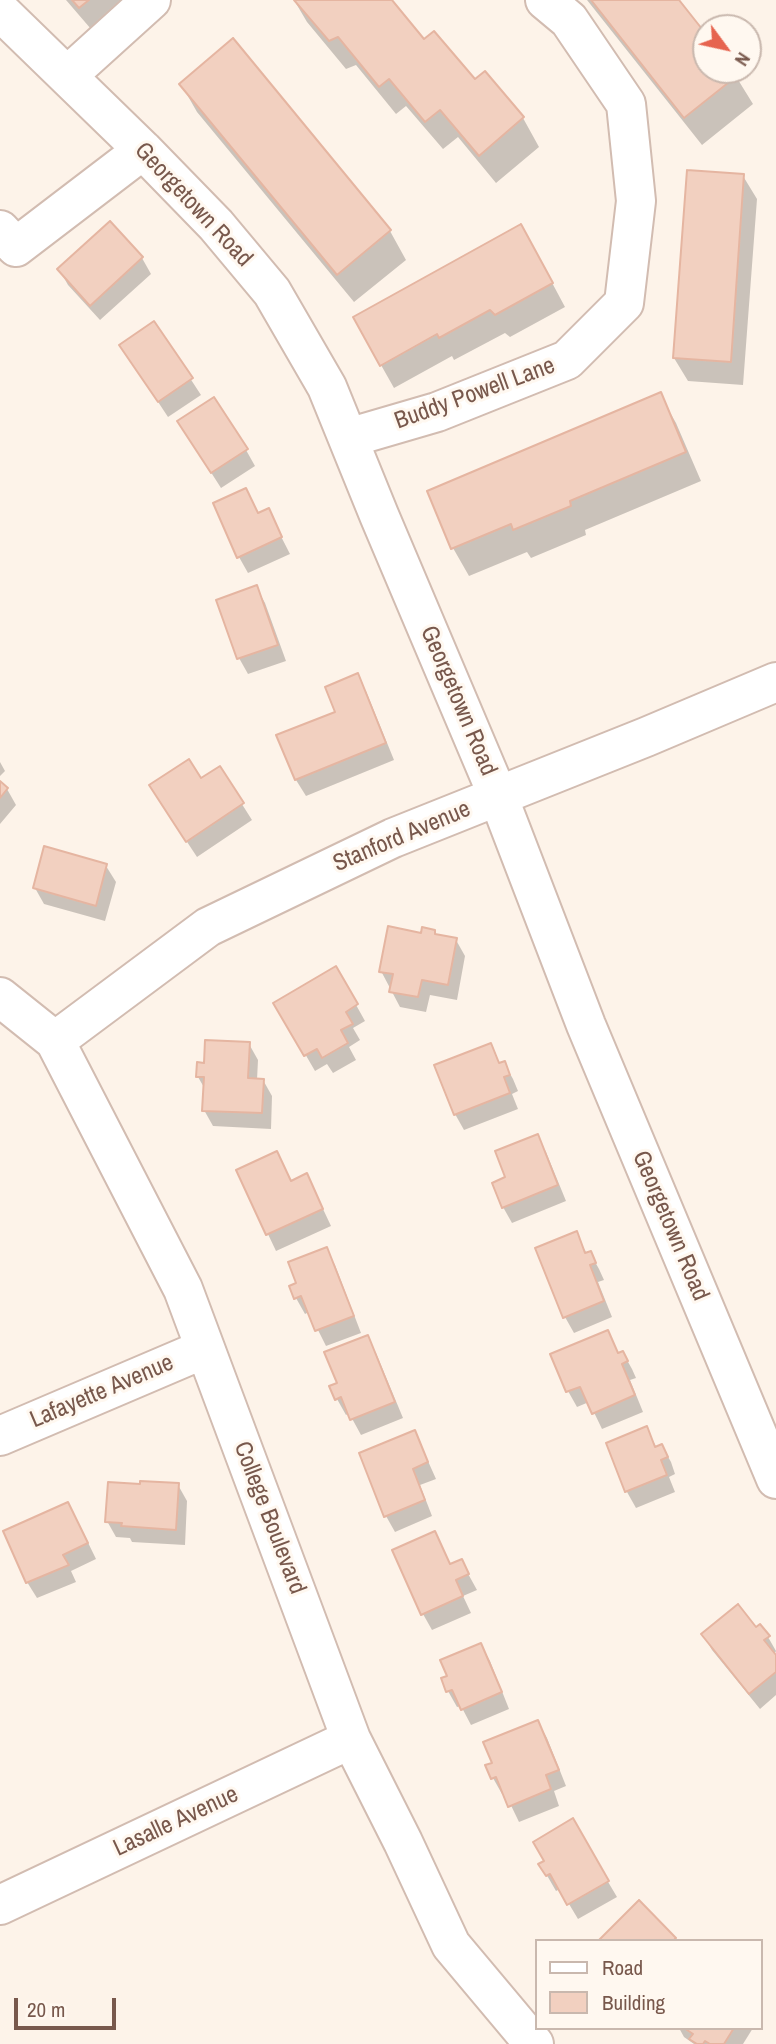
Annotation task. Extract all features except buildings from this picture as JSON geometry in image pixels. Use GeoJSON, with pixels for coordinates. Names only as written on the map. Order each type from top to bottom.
{"type":"FeatureCollection","features":[{"type":"Feature","properties":{"kind":"street"},"geometry":{"type":"LineString","coordinates":[[67,76],[151,0]]}},
{"type":"Feature","properties":{"kind":"street","name":"Buddy Powell Lane"},"geometry":{"type":"LineString","coordinates":[[348,438],[437,412],[567,360],[624,303],[636,201],[626,104],[569,20],[545,0]]}},
{"type":"Feature","properties":{"kind":"street","name":"Georgetown Road"},"geometry":{"type":"LineString","coordinates":[[1,13],[143,150],[216,225],[272,292],[327,387],[498,796],[586,1025],[776,1479]]}},
{"type":"Feature","properties":{"kind":"street"},"geometry":{"type":"LineString","coordinates":[[0,230],[16,247],[143,150]]}},
{"type":"Feature","properties":{"kind":"street","name":"Stanford Avenue"},"geometry":{"type":"LineString","coordinates":[[55,1041],[208,927],[393,838],[776,682]]}},
{"type":"Feature","properties":{"kind":"street","name":"College Boulevard"},"geometry":{"type":"LineString","coordinates":[[0,997],[55,1041],[183,1289],[351,1739],[451,1945],[524,2041]]}},
{"type":"Feature","properties":{"kind":"street","name":"Lafayette Avenue"},"geometry":{"type":"LineString","coordinates":[[0,1436],[204,1349]]}},
{"type":"Feature","properties":{"kind":"street","name":"Lasalle Avenue"},"geometry":{"type":"LineString","coordinates":[[0,1905],[351,1739]]}}]}
